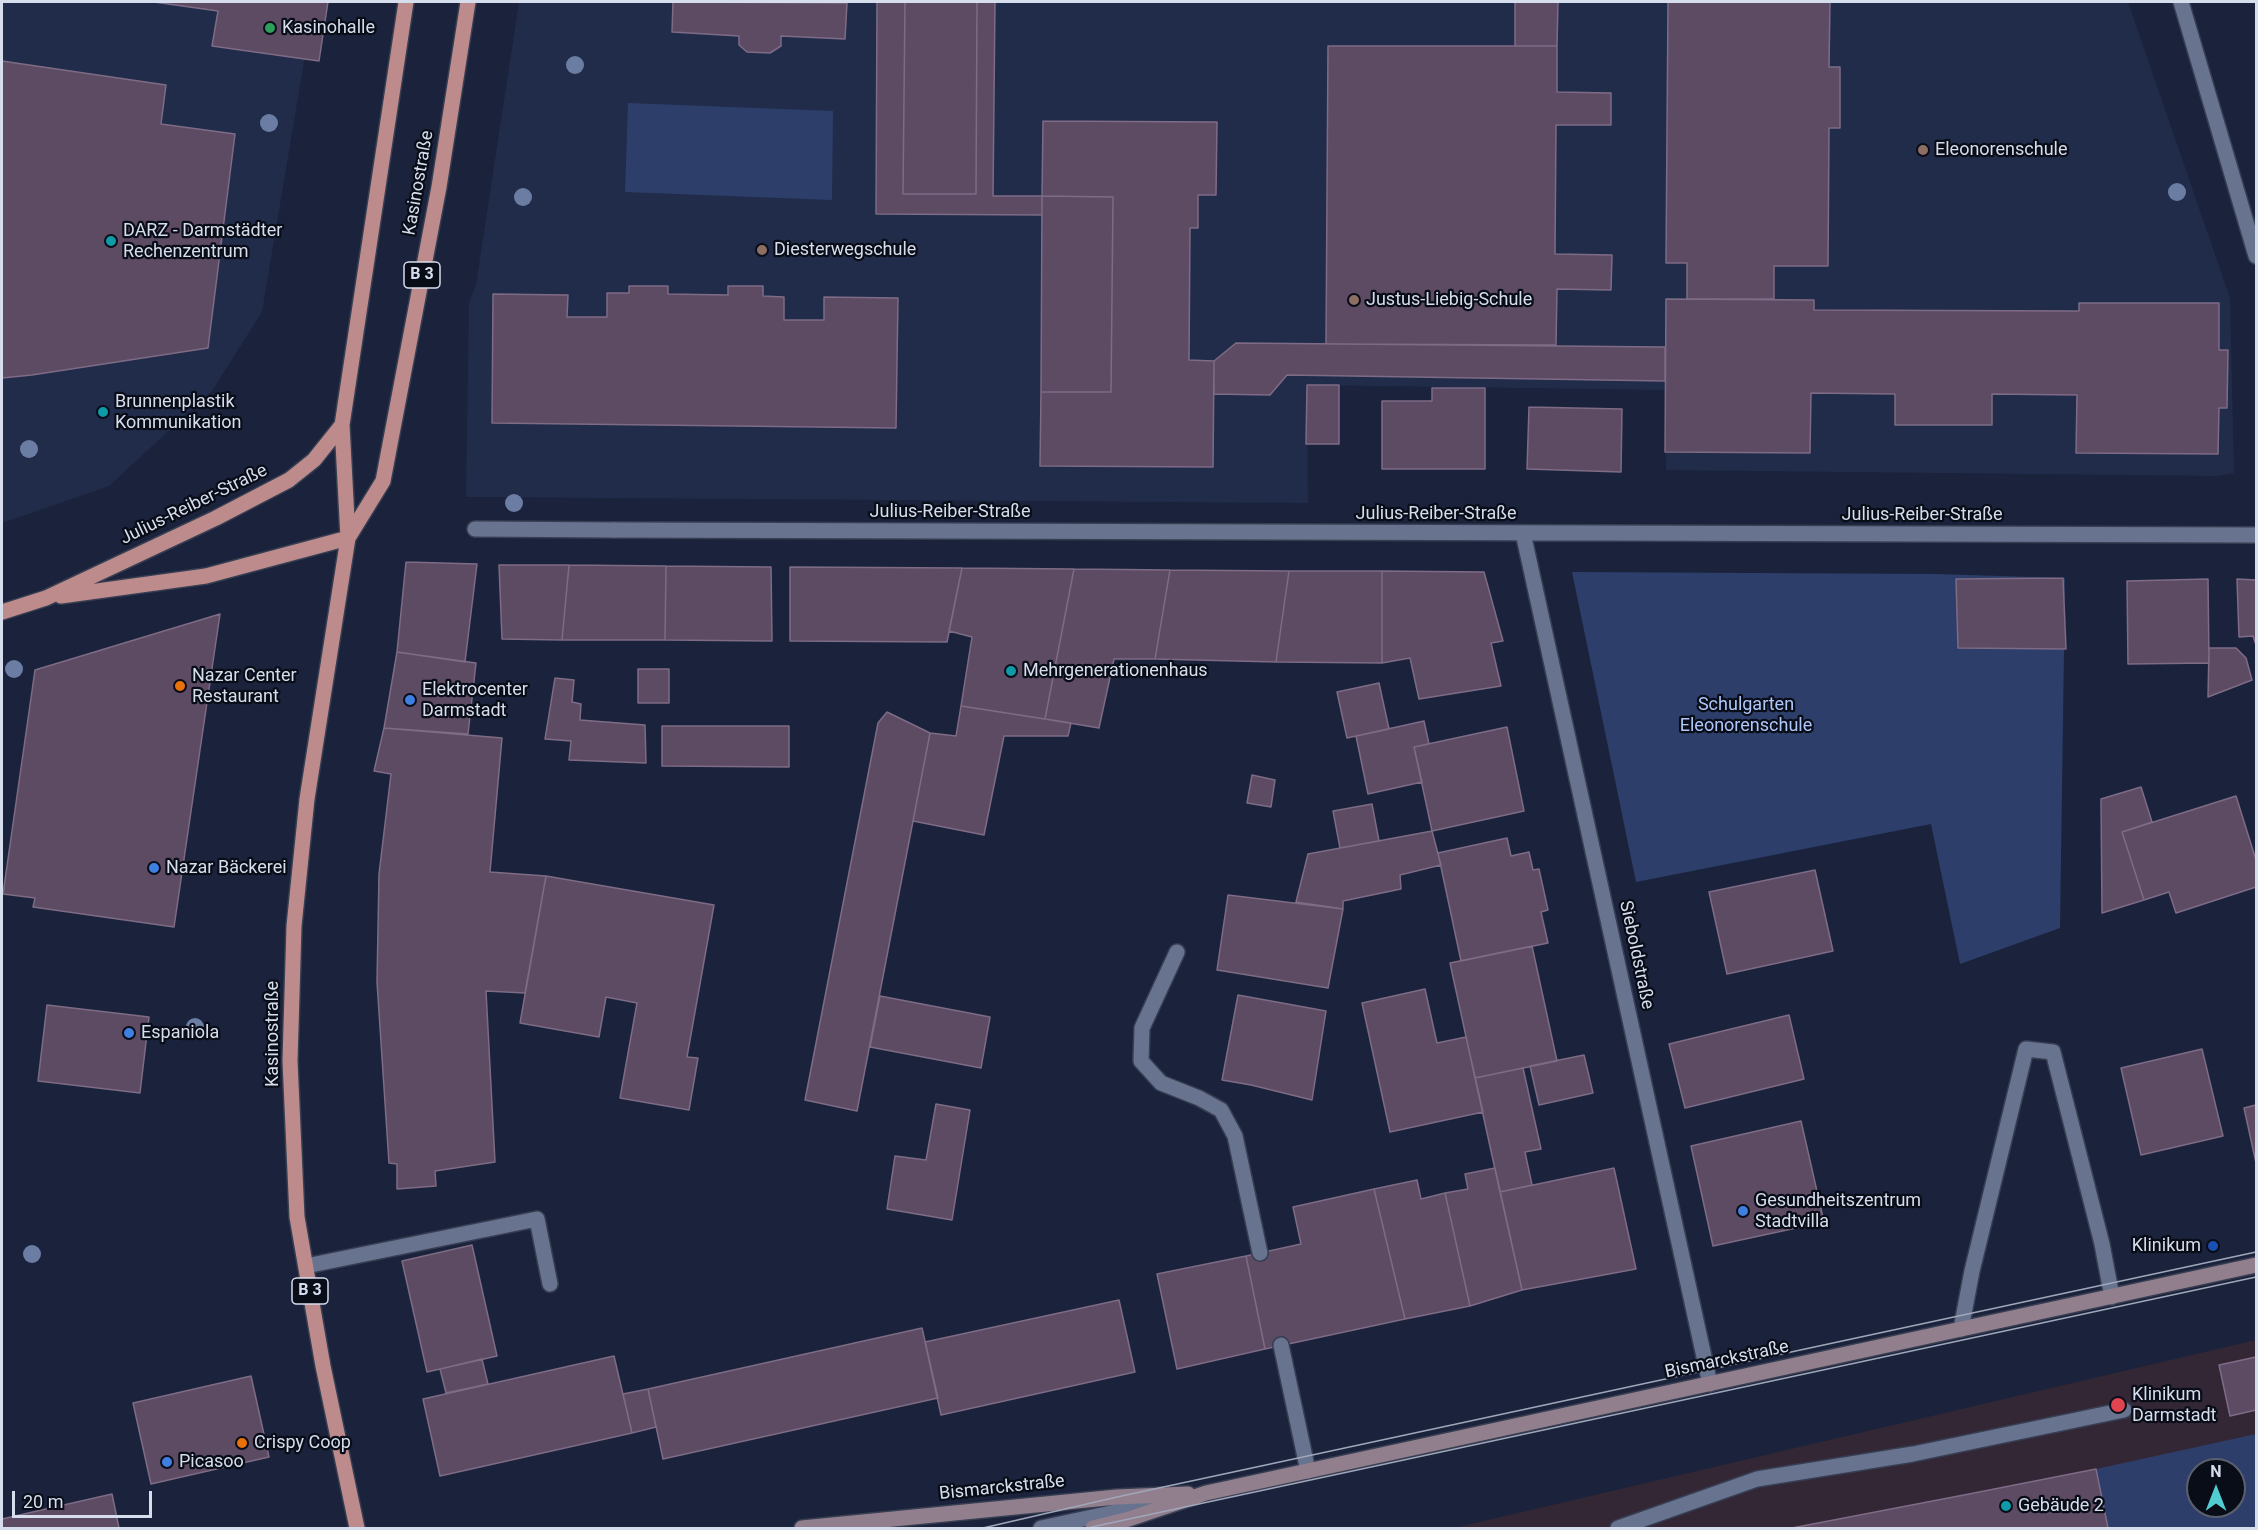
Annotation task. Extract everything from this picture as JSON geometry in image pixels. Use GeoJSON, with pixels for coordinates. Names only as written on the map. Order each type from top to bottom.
{"type":"FeatureCollection","features":[{"type":"Feature","properties":{"kind":"main road","name":"Kasinostraße"},"geometry":{"type":"LineString","coordinates":[[357,1528],[323,1366],[297,1216],[290,1061],[294,926],[307,799],[348,538],[342,425],[361,312],[406,2]]}},
{"type":"Feature","properties":{"kind":"main road","name":"Kasinostraße"},"geometry":{"type":"LineString","coordinates":[[348,538],[383,481],[439,187],[468,2]]}},
{"type":"Feature","properties":{"kind":"main road","name":"Julius-Reiber-Straße"},"geometry":{"type":"LineString","coordinates":[[2,612],[46,598],[216,518],[290,480],[314,460],[342,425]]}},
{"type":"Feature","properties":{"kind":"main road","name":"Julius-Reiber-Straße"},"geometry":{"type":"LineString","coordinates":[[46,598],[206,576],[348,538]]}},
{"type":"Feature","properties":{"kind":"main road","name":"Bismarckstraße"},"geometry":{"type":"LineString","coordinates":[[802,1528],[1118,1497],[1206,1493],[2256,1265]]}},
{"type":"Feature","properties":{"kind":"main road","name":"Bismarckstraße"},"geometry":{"type":"LineString","coordinates":[[1094,1528],[1131,1524],[1206,1493]]}},
{"type":"Feature","properties":{"kind":"street"},"geometry":{"type":"LineString","coordinates":[[2181,2],[2256,256]]}},
{"type":"Feature","properties":{"kind":"street","name":"Julius-Reiber-Straße"},"geometry":{"type":"LineString","coordinates":[[476,529],[2256,535]]}},
{"type":"Feature","properties":{"kind":"street","name":"Sieboldstraße"},"geometry":{"type":"LineString","coordinates":[[1524,533],[1710,1384]]}},
{"type":"Feature","properties":{"kind":"street"},"geometry":{"type":"LineString","coordinates":[[1177,952],[1142,1028],[1141,1061],[1161,1083],[1199,1098],[1221,1110],[1235,1136],[1260,1253]]}},
{"type":"Feature","properties":{"kind":"street"},"geometry":{"type":"LineString","coordinates":[[1961,1329],[1972,1271],[2026,1049],[2053,1052],[2102,1244],[2112,1297]]}},
{"type":"Feature","properties":{"kind":"street"},"geometry":{"type":"LineString","coordinates":[[306,1266],[537,1219],[550,1284]]}},
{"type":"Feature","properties":{"kind":"street"},"geometry":{"type":"LineString","coordinates":[[1281,1346],[1308,1471]]}},
{"type":"Feature","properties":{"kind":"street"},"geometry":{"type":"LineString","coordinates":[[1618,1528],[1757,1479],[1912,1454],[2124,1410]]}},
{"type":"Feature","properties":{"kind":"street","name":"Bismarckstraße"},"geometry":{"type":"LineString","coordinates":[[1041,1528],[1206,1493]]}},
{"type":"Feature","properties":{"kind":"shaded area"},"geometry":{"type":"Polygon","coordinates":[[[2,2],[314,2],[262,312],[212,391],[109,486],[2,523],[2,2]]]}},
{"type":"Feature","properties":{"kind":"shaded area"},"geometry":{"type":"Polygon","coordinates":[[[519,2],[2128,2],[2230,298],[2234,473],[2218,476],[1666,470],[1665,390],[1307,385],[1308,503],[466,497],[469,303],[476,285],[519,2]]]}},
{"type":"Feature","properties":{"kind":"shaded area","name":"Klinikum Darmstadt"},"geometry":{"type":"Polygon","coordinates":[[[2256,1340],[2256,1528],[1454,1528],[2256,1340]]]}},
{"type":"Feature","properties":{"kind":"green space"},"geometry":{"type":"Polygon","coordinates":[[[628,103],[833,111],[832,200],[625,192],[628,103]]]}},
{"type":"Feature","properties":{"kind":"green space","name":"Schulgarten Eleonorenschule"},"geometry":{"type":"Polygon","coordinates":[[[1572,572],[1936,574],[2065,578],[2060,928],[1960,964],[1931,824],[1636,882],[1572,572]]]}},
{"type":"Feature","properties":{"kind":"green space"},"geometry":{"type":"Polygon","coordinates":[[[2256,1434],[2256,1528],[2108,1528],[2096,1469],[2256,1434]]]}},
{"type":"Feature","properties":{"kind":"building","name":"Kasinohalle"},"geometry":{"type":"Polygon","coordinates":[[[154,2],[328,2],[319,61],[212,46],[218,11],[154,2]]]}},
{"type":"Feature","properties":{"kind":"building"},"geometry":{"type":"Polygon","coordinates":[[[673,2],[847,3],[845,39],[781,36],[781,46],[770,53],[747,52],[739,45],[739,36],[672,32],[673,2]]]}},
{"type":"Feature","properties":{"kind":"building"},"geometry":{"type":"Polygon","coordinates":[[[877,2],[905,2],[903,194],[976,194],[977,2],[995,2],[993,196],[1042,196],[1042,215],[876,214],[877,2]]]}},
{"type":"Feature","properties":{"kind":"building"},"geometry":{"type":"Polygon","coordinates":[[[905,2],[977,2],[976,194],[903,194],[905,2]]]}},
{"type":"Feature","properties":{"kind":"building"},"geometry":{"type":"Polygon","coordinates":[[[1515,2],[1558,2],[1557,46],[1515,46],[1515,2]]]}},
{"type":"Feature","properties":{"kind":"building"},"geometry":{"type":"Polygon","coordinates":[[[1668,2],[1830,2],[1829,67],[1840,67],[1840,128],[1829,128],[1828,266],[1774,266],[1774,299],[1687,299],[1687,263],[1666,263],[1668,2]]]}},
{"type":"Feature","properties":{"kind":"building"},"geometry":{"type":"Polygon","coordinates":[[[1328,46],[1557,46],[1557,92],[1611,93],[1611,125],[1556,125],[1555,254],[1612,255],[1611,290],[1557,289],[1556,345],[1326,344],[1328,46]]]}},
{"type":"Feature","properties":{"kind":"building","name":"DARZ - Darmstädter Rechenzentrum"},"geometry":{"type":"Polygon","coordinates":[[[2,61],[166,85],[161,124],[235,134],[208,348],[2,378],[2,61]]]}},
{"type":"Feature","properties":{"kind":"building"},"geometry":{"type":"Polygon","coordinates":[[[1043,121],[1217,122],[1216,195],[1198,195],[1198,228],[1190,228],[1189,360],[1214,361],[1213,467],[1040,466],[1041,392],[1111,392],[1113,197],[1042,196],[1043,121]]]}},
{"type":"Feature","properties":{"kind":"building"},"geometry":{"type":"Polygon","coordinates":[[[1042,196],[1113,197],[1111,392],[1041,392],[1042,196]]]}},
{"type":"Feature","properties":{"kind":"building"},"geometry":{"type":"Polygon","coordinates":[[[629,286],[668,286],[668,294],[728,295],[728,286],[763,286],[763,296],[784,297],[784,320],[824,320],[824,297],[898,298],[896,428],[492,423],[493,294],[568,295],[567,317],[607,317],[607,293],[629,293],[629,286]]]}},
{"type":"Feature","properties":{"kind":"building"},"geometry":{"type":"Polygon","coordinates":[[[1666,299],[1814,300],[1814,310],[2079,311],[2079,303],[2219,303],[2219,350],[2228,350],[2227,408],[2219,408],[2218,454],[2076,453],[2077,395],[1992,394],[1992,425],[1895,425],[1895,394],[1811,393],[1810,453],[1665,452],[1666,299]]]}},
{"type":"Feature","properties":{"kind":"building"},"geometry":{"type":"Polygon","coordinates":[[[1236,343],[1665,347],[1665,381],[1287,375],[1270,395],[1214,394],[1214,361],[1236,343]]]}},
{"type":"Feature","properties":{"kind":"building"},"geometry":{"type":"Polygon","coordinates":[[[1307,385],[1339,385],[1339,444],[1306,444],[1307,385]]]}},
{"type":"Feature","properties":{"kind":"building"},"geometry":{"type":"Polygon","coordinates":[[[1432,388],[1485,388],[1485,469],[1382,469],[1382,401],[1432,401],[1432,388]]]}},
{"type":"Feature","properties":{"kind":"building"},"geometry":{"type":"Polygon","coordinates":[[[1529,407],[1622,409],[1621,472],[1527,469],[1529,407]]]}},
{"type":"Feature","properties":{"kind":"building"},"geometry":{"type":"Polygon","coordinates":[[[406,562],[477,564],[465,662],[397,652],[406,562]]]}},
{"type":"Feature","properties":{"kind":"building"},"geometry":{"type":"Polygon","coordinates":[[[499,565],[569,565],[562,640],[502,639],[499,565]]]}},
{"type":"Feature","properties":{"kind":"building"},"geometry":{"type":"Polygon","coordinates":[[[569,565],[666,566],[665,640],[562,640],[569,565]]]}},
{"type":"Feature","properties":{"kind":"building"},"geometry":{"type":"Polygon","coordinates":[[[666,566],[771,567],[772,641],[665,640],[666,566]]]}},
{"type":"Feature","properties":{"kind":"building"},"geometry":{"type":"Polygon","coordinates":[[[790,567],[962,568],[947,642],[790,641],[790,567]]]}},
{"type":"Feature","properties":{"kind":"building","name":"Mehrgenerationenhaus"},"geometry":{"type":"Polygon","coordinates":[[[962,568],[1074,569],[1045,719],[961,706],[972,637],[949,631],[962,568]]]}},
{"type":"Feature","properties":{"kind":"building"},"geometry":{"type":"Polygon","coordinates":[[[1074,569],[1170,570],[1155,659],[1114,659],[1099,728],[1045,719],[1074,569]]]}},
{"type":"Feature","properties":{"kind":"building"},"geometry":{"type":"Polygon","coordinates":[[[1170,570],[1289,571],[1276,662],[1155,659],[1170,570]]]}},
{"type":"Feature","properties":{"kind":"building"},"geometry":{"type":"Polygon","coordinates":[[[1289,571],[1382,571],[1382,663],[1276,662],[1289,571]]]}},
{"type":"Feature","properties":{"kind":"building"},"geometry":{"type":"Polygon","coordinates":[[[1382,571],[1484,572],[1503,641],[1491,643],[1501,686],[1419,699],[1410,658],[1382,663],[1382,571]]]}},
{"type":"Feature","properties":{"kind":"building"},"geometry":{"type":"Polygon","coordinates":[[[2063,578],[2066,649],[1958,648],[1956,579],[2063,578]]]}},
{"type":"Feature","properties":{"kind":"building"},"geometry":{"type":"Polygon","coordinates":[[[2208,579],[2209,663],[2128,664],[2127,581],[2208,579]]]}},
{"type":"Feature","properties":{"kind":"building"},"geometry":{"type":"Polygon","coordinates":[[[2237,579],[2256,580],[2256,645],[2253,636],[2239,637],[2237,579]]]}},
{"type":"Feature","properties":{"kind":"building"},"geometry":{"type":"Polygon","coordinates":[[[220,614],[174,927],[33,907],[35,898],[3,894],[35,670],[220,614]]]}},
{"type":"Feature","properties":{"kind":"building"},"geometry":{"type":"Polygon","coordinates":[[[2209,648],[2236,648],[2246,658],[2252,680],[2208,697],[2209,648]]]}},
{"type":"Feature","properties":{"kind":"building"},"geometry":{"type":"Polygon","coordinates":[[[397,652],[476,663],[468,734],[384,728],[397,652]]]}},
{"type":"Feature","properties":{"kind":"building"},"geometry":{"type":"Polygon","coordinates":[[[638,669],[669,669],[669,703],[638,703],[638,669]]]}},
{"type":"Feature","properties":{"kind":"building"},"geometry":{"type":"Polygon","coordinates":[[[555,678],[574,680],[572,702],[581,704],[580,720],[645,725],[646,763],[569,760],[571,741],[545,739],[555,678]]]}},
{"type":"Feature","properties":{"kind":"building"},"geometry":{"type":"Polygon","coordinates":[[[1379,683],[1389,729],[1347,738],[1337,692],[1379,683]]]}},
{"type":"Feature","properties":{"kind":"building"},"geometry":{"type":"Polygon","coordinates":[[[961,706],[1071,723],[1068,736],[1004,736],[984,835],[913,821],[930,733],[956,736],[961,706]]]}},
{"type":"Feature","properties":{"kind":"building"},"geometry":{"type":"Polygon","coordinates":[[[887,712],[930,733],[857,1111],[805,1100],[878,723],[887,712]]]}},
{"type":"Feature","properties":{"kind":"building"},"geometry":{"type":"Polygon","coordinates":[[[1424,721],[1429,744],[1414,747],[1422,782],[1368,794],[1356,736],[1424,721]]]}},
{"type":"Feature","properties":{"kind":"building"},"geometry":{"type":"Polygon","coordinates":[[[662,726],[789,726],[789,767],[662,766],[662,726]]]}},
{"type":"Feature","properties":{"kind":"building"},"geometry":{"type":"Polygon","coordinates":[[[1507,727],[1524,811],[1432,831],[1414,747],[1507,727]]]}},
{"type":"Feature","properties":{"kind":"building"},"geometry":{"type":"Polygon","coordinates":[[[384,728],[502,738],[490,872],[546,876],[525,993],[486,991],[495,1162],[435,1171],[436,1186],[397,1189],[397,1164],[389,1163],[377,982],[379,874],[391,774],[374,771],[384,728]]]}},
{"type":"Feature","properties":{"kind":"building"},"geometry":{"type":"Polygon","coordinates":[[[1252,775],[1275,780],[1271,807],[1247,803],[1252,775]]]}},
{"type":"Feature","properties":{"kind":"building"},"geometry":{"type":"Polygon","coordinates":[[[2141,787],[2152,822],[2122,832],[2144,900],[2102,913],[2101,799],[2141,787]]]}},
{"type":"Feature","properties":{"kind":"building"},"geometry":{"type":"Polygon","coordinates":[[[2236,796],[2256,860],[2256,887],[2176,913],[2169,892],[2144,900],[2122,832],[2236,796]]]}},
{"type":"Feature","properties":{"kind":"building"},"geometry":{"type":"Polygon","coordinates":[[[1372,804],[1379,841],[1340,848],[1333,811],[1372,804]]]}},
{"type":"Feature","properties":{"kind":"building"},"geometry":{"type":"Polygon","coordinates":[[[1432,831],[1441,865],[1400,875],[1401,889],[1343,901],[1343,909],[1296,902],[1308,854],[1432,831]]]}},
{"type":"Feature","properties":{"kind":"building"},"geometry":{"type":"Polygon","coordinates":[[[1507,838],[1511,856],[1529,852],[1533,870],[1539,869],[1548,910],[1541,912],[1548,943],[1461,961],[1438,853],[1507,838]]]}},
{"type":"Feature","properties":{"kind":"building"},"geometry":{"type":"Polygon","coordinates":[[[1815,870],[1833,951],[1727,974],[1709,892],[1815,870]]]}},
{"type":"Feature","properties":{"kind":"building"},"geometry":{"type":"Polygon","coordinates":[[[546,876],[714,905],[687,1057],[698,1058],[689,1110],[620,1098],[637,1003],[606,997],[599,1037],[520,1023],[546,876]]]}},
{"type":"Feature","properties":{"kind":"building"},"geometry":{"type":"Polygon","coordinates":[[[1228,895],[1343,909],[1328,988],[1217,970],[1228,895]]]}},
{"type":"Feature","properties":{"kind":"building"},"geometry":{"type":"Polygon","coordinates":[[[1532,946],[1557,1061],[1475,1078],[1450,963],[1532,946]]]}},
{"type":"Feature","properties":{"kind":"building"},"geometry":{"type":"Polygon","coordinates":[[[1425,989],[1437,1043],[1466,1037],[1483,1112],[1390,1132],[1362,1003],[1425,989]]]}},
{"type":"Feature","properties":{"kind":"building"},"geometry":{"type":"Polygon","coordinates":[[[1238,995],[1326,1011],[1312,1100],[1222,1080],[1238,995]]]}},
{"type":"Feature","properties":{"kind":"building"},"geometry":{"type":"Polygon","coordinates":[[[880,996],[990,1017],[981,1068],[870,1047],[880,996]]]}},
{"type":"Feature","properties":{"kind":"building"},"geometry":{"type":"Polygon","coordinates":[[[47,1005],[149,1017],[140,1093],[38,1081],[47,1005]]]}},
{"type":"Feature","properties":{"kind":"building"},"geometry":{"type":"Polygon","coordinates":[[[1789,1015],[1804,1079],[1685,1108],[1669,1044],[1789,1015]]]}},
{"type":"Feature","properties":{"kind":"building"},"geometry":{"type":"Polygon","coordinates":[[[2202,1049],[2223,1136],[2141,1155],[2121,1068],[2202,1049]]]}},
{"type":"Feature","properties":{"kind":"building"},"geometry":{"type":"Polygon","coordinates":[[[1584,1055],[1593,1093],[1539,1105],[1530,1066],[1584,1055]]]}},
{"type":"Feature","properties":{"kind":"building"},"geometry":{"type":"Polygon","coordinates":[[[1523,1068],[1541,1149],[1525,1152],[1532,1185],[1500,1192],[1475,1078],[1523,1068]]]}},
{"type":"Feature","properties":{"kind":"building"},"geometry":{"type":"Polygon","coordinates":[[[936,1104],[970,1110],[952,1220],[887,1209],[895,1156],[926,1160],[936,1104]]]}},
{"type":"Feature","properties":{"kind":"building"},"geometry":{"type":"Polygon","coordinates":[[[2256,1105],[2256,1163],[2244,1108],[2256,1105]]]}},
{"type":"Feature","properties":{"kind":"building"},"geometry":{"type":"Polygon","coordinates":[[[1801,1121],[1824,1222],[1713,1246],[1691,1146],[1801,1121]]]}},
{"type":"Feature","properties":{"kind":"building"},"geometry":{"type":"Polygon","coordinates":[[[1495,1168],[1522,1290],[1470,1306],[1445,1193],[1468,1189],[1465,1174],[1495,1168]]]}},
{"type":"Feature","properties":{"kind":"building"},"geometry":{"type":"Polygon","coordinates":[[[1614,1168],[1636,1269],[1522,1290],[1500,1192],[1614,1168]]]}},
{"type":"Feature","properties":{"kind":"building"},"geometry":{"type":"Polygon","coordinates":[[[1417,1180],[1421,1199],[1445,1193],[1470,1306],[1405,1319],[1374,1189],[1417,1180]]]}},
{"type":"Feature","properties":{"kind":"building"},"geometry":{"type":"Polygon","coordinates":[[[1374,1189],[1405,1319],[1265,1349],[1246,1256],[1301,1244],[1293,1207],[1374,1189]]]}},
{"type":"Feature","properties":{"kind":"building"},"geometry":{"type":"Polygon","coordinates":[[[472,1245],[497,1356],[427,1372],[402,1261],[472,1245]]]}},
{"type":"Feature","properties":{"kind":"building"},"geometry":{"type":"Polygon","coordinates":[[[1246,1256],[1265,1349],[1177,1369],[1157,1274],[1246,1256]]]}},
{"type":"Feature","properties":{"kind":"building"},"geometry":{"type":"Polygon","coordinates":[[[1119,1300],[1135,1372],[941,1415],[925,1342],[1119,1300]]]}},
{"type":"Feature","properties":{"kind":"building"},"geometry":{"type":"Polygon","coordinates":[[[922,1328],[938,1398],[663,1459],[648,1389],[922,1328]]]}},
{"type":"Feature","properties":{"kind":"building"},"geometry":{"type":"Polygon","coordinates":[[[614,1356],[632,1433],[440,1476],[423,1399],[614,1356]]]}},
{"type":"Feature","properties":{"kind":"building"},"geometry":{"type":"Polygon","coordinates":[[[2256,1357],[2256,1410],[2230,1416],[2219,1365],[2256,1357]]]}},
{"type":"Feature","properties":{"kind":"building"},"geometry":{"type":"Polygon","coordinates":[[[482,1359],[488,1384],[446,1393],[440,1369],[482,1359]]]}},
{"type":"Feature","properties":{"kind":"building"},"geometry":{"type":"Polygon","coordinates":[[[251,1376],[269,1457],[151,1484],[133,1403],[251,1376]]]}},
{"type":"Feature","properties":{"kind":"building"},"geometry":{"type":"Polygon","coordinates":[[[648,1389],[656,1427],[632,1433],[623,1394],[648,1389]]]}},
{"type":"Feature","properties":{"kind":"building","name":"Gebäude 2"},"geometry":{"type":"Polygon","coordinates":[[[2096,1469],[2108,1528],[1792,1528],[1969,1494],[2096,1469]]]}},
{"type":"Feature","properties":{"kind":"building"},"geometry":{"type":"Polygon","coordinates":[[[112,1494],[119,1528],[2,1528],[2,1519],[112,1494]]]}},
{"type":"Feature","properties":{"kind":"tram line"},"geometry":{"type":"LineString","coordinates":[[983,1528],[1117,1497],[2256,1252]]}},
{"type":"Feature","properties":{"kind":"tram line"},"geometry":{"type":"LineString","coordinates":[[1087,1528],[2256,1277]]}},
{"type":"Feature","properties":{"kind":"place","name":"Kasinohalle"},"geometry":{"type":"Point","coordinates":[270,28]}},
{"type":"Feature","properties":{"kind":"place","name":"Eleonorenschule"},"geometry":{"type":"Point","coordinates":[1923,150]}},
{"type":"Feature","properties":{"kind":"place","name":"DARZ - Darmstädter Rechenzentrum"},"geometry":{"type":"Point","coordinates":[111,241]}},
{"type":"Feature","properties":{"kind":"place","name":"Diesterwegschule"},"geometry":{"type":"Point","coordinates":[762,250]}},
{"type":"Feature","properties":{"kind":"place","name":"Justus-Liebig-Schule"},"geometry":{"type":"Point","coordinates":[1354,300]}},
{"type":"Feature","properties":{"kind":"place","name":"Brunnenplastik Kommunikation"},"geometry":{"type":"Point","coordinates":[103,412]}},
{"type":"Feature","properties":{"kind":"place","name":"Mehrgenerationenhaus"},"geometry":{"type":"Point","coordinates":[1011,671]}},
{"type":"Feature","properties":{"kind":"place","name":"Nazar Center Restaurant"},"geometry":{"type":"Point","coordinates":[180,686]}},
{"type":"Feature","properties":{"kind":"place","name":"Elektrocenter Darmstadt"},"geometry":{"type":"Point","coordinates":[410,700]}},
{"type":"Feature","properties":{"kind":"place","name":"Nazar Bäckerei"},"geometry":{"type":"Point","coordinates":[154,868]}},
{"type":"Feature","properties":{"kind":"place","name":"Espaniola"},"geometry":{"type":"Point","coordinates":[129,1033]}},
{"type":"Feature","properties":{"kind":"place","name":"Gesundheitszentrum Stadtvilla"},"geometry":{"type":"Point","coordinates":[1743,1211]}},
{"type":"Feature","properties":{"kind":"place","name":"Klinikum"},"geometry":{"type":"Point","coordinates":[2213,1246]}},
{"type":"Feature","properties":{"kind":"place","name":"Klinikum Darmstadt"},"geometry":{"type":"Point","coordinates":[2118,1405]}},
{"type":"Feature","properties":{"kind":"place","name":"Crispy Coop"},"geometry":{"type":"Point","coordinates":[242,1443]}},
{"type":"Feature","properties":{"kind":"place","name":"Picasoo"},"geometry":{"type":"Point","coordinates":[167,1462]}},
{"type":"Feature","properties":{"kind":"place","name":"Gebäude 2"},"geometry":{"type":"Point","coordinates":[2006,1506]}}]}
